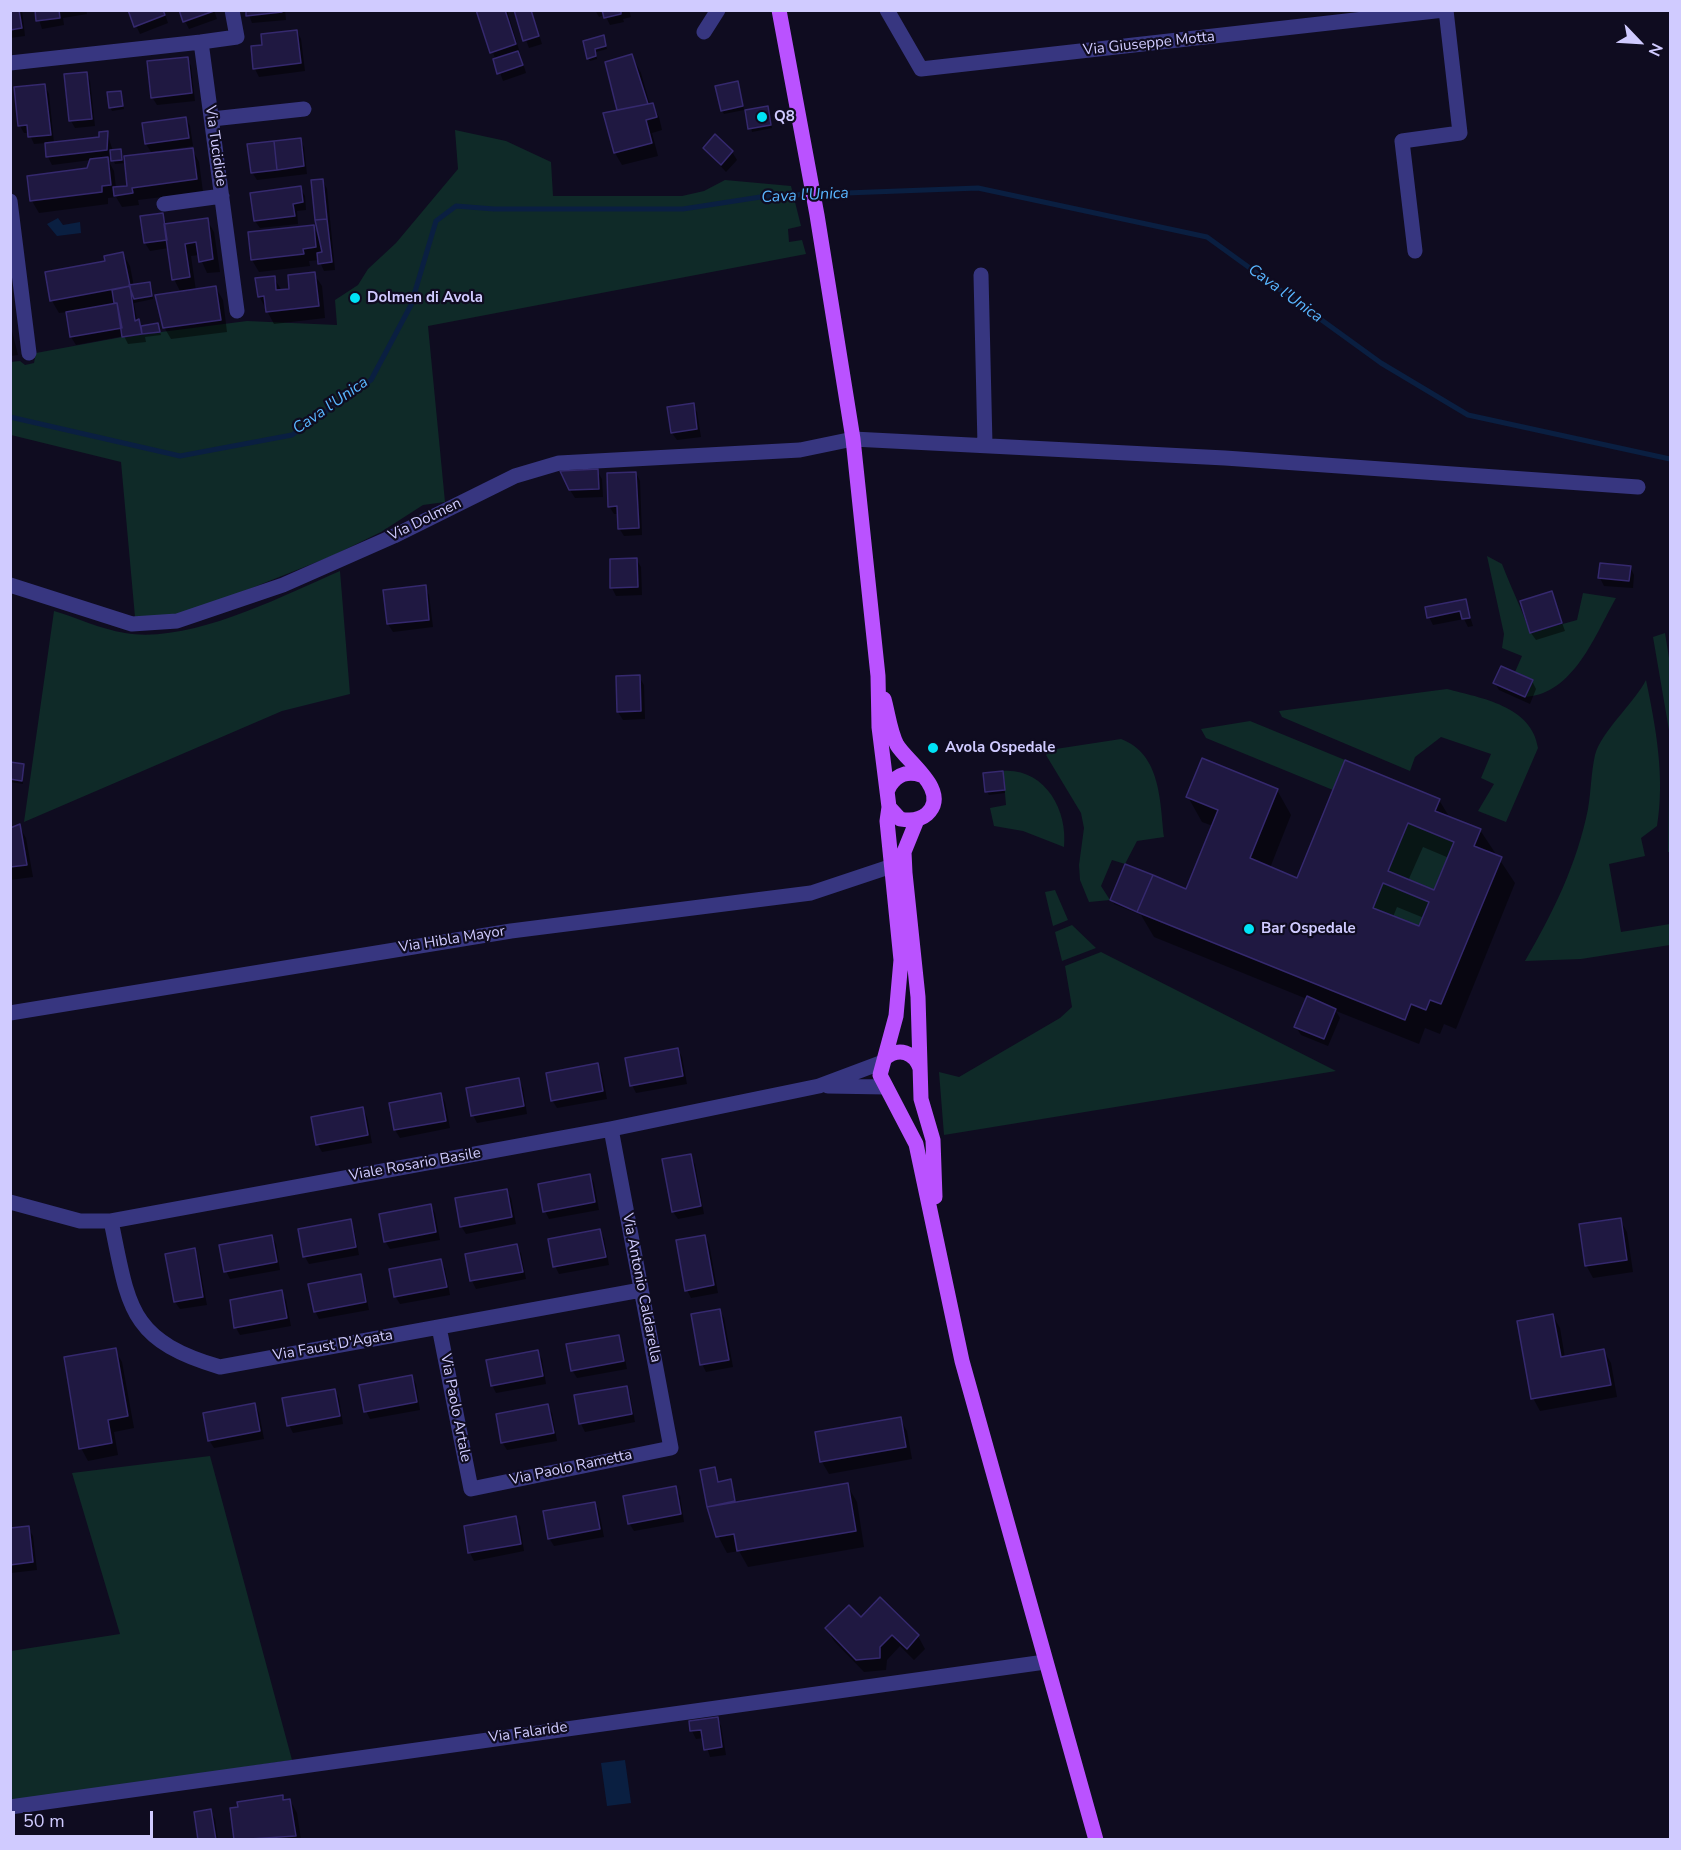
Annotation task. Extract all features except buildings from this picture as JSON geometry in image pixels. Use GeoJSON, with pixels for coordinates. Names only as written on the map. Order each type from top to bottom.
{"type":"FeatureCollection","features":[{"type":"Feature","properties":{"kind":"main road"},"geometry":{"type":"LineString","coordinates":[[783,11],[853,439],[878,676],[879,727],[888,799],[887,821],[901,960],[896,1016],[880,1075],[916,1144],[936,1227],[962,1361],[1096,1839]]}},
{"type":"Feature","properties":{"kind":"main road"},"geometry":{"type":"LineString","coordinates":[[878,676],[896,743],[921,776]]}},
{"type":"Feature","properties":{"kind":"main road"},"geometry":{"type":"LineString","coordinates":[[917,820],[900,819],[888,799],[894,779],[900,775],[915,773],[921,776],[927,780],[934,794],[930,810],[917,820],[904,852],[918,997],[921,1099],[933,1140],[936,1227]]}},
{"type":"Feature","properties":{"kind":"main road"},"geometry":{"type":"LineString","coordinates":[[884,1060],[896,1052],[908,1053],[918,1062],[920,1072],[910,1090],[900,1093],[888,1088]]}},
{"type":"Feature","properties":{"kind":"street"},"geometry":{"type":"LineString","coordinates":[[10,63],[237,37],[232,10]]}},
{"type":"Feature","properties":{"kind":"street"},"geometry":{"type":"LineString","coordinates":[[704,32],[718,10]]}},
{"type":"Feature","properties":{"kind":"street","name":"Via Giuseppe Motta"},"geometry":{"type":"LineString","coordinates":[[887,10],[921,69],[1445,10]]}},
{"type":"Feature","properties":{"kind":"street"},"geometry":{"type":"LineString","coordinates":[[1415,251],[1402,141],[1461,133],[1445,10]]}},
{"type":"Feature","properties":{"kind":"street","name":"Via Tucidide"},"geometry":{"type":"LineString","coordinates":[[201,42],[237,311]]}},
{"type":"Feature","properties":{"kind":"street"},"geometry":{"type":"LineString","coordinates":[[212,119],[304,109]]}},
{"type":"Feature","properties":{"kind":"street"},"geometry":{"type":"LineString","coordinates":[[164,204],[222,196]]}},
{"type":"Feature","properties":{"kind":"street"},"geometry":{"type":"LineString","coordinates":[[10,201],[29,353]]}},
{"type":"Feature","properties":{"kind":"street"},"geometry":{"type":"LineString","coordinates":[[981,275],[985,446]]}},
{"type":"Feature","properties":{"kind":"street","name":"Via Dolmen"},"geometry":{"type":"LineString","coordinates":[[10,585],[132,624],[177,621],[283,585],[394,536],[515,476],[559,463],[801,450],[853,439],[1225,458],[1638,487]]}},
{"type":"Feature","properties":{"kind":"street","name":"Via Hibla Mayor"},"geometry":{"type":"LineString","coordinates":[[10,1013],[511,931],[811,893],[892,866]]}},
{"type":"Feature","properties":{"kind":"street"},"geometry":{"type":"LineString","coordinates":[[819,1086],[884,1060]]}},
{"type":"Feature","properties":{"kind":"street"},"geometry":{"type":"LineString","coordinates":[[819,1086],[888,1088]]}},
{"type":"Feature","properties":{"kind":"street","name":"Viale Rosario Basile"},"geometry":{"type":"LineString","coordinates":[[10,1202],[80,1221],[111,1221],[610,1129],[819,1086]]}},
{"type":"Feature","properties":{"kind":"street","name":"Via Antonio Caldarella"},"geometry":{"type":"LineString","coordinates":[[610,1129],[671,1448]]}},
{"type":"Feature","properties":{"kind":"street","name":"Via Faust D'Agata"},"geometry":{"type":"LineString","coordinates":[[111,1221],[126,1292],[142,1325],[163,1343],[185,1356],[220,1367],[641,1290]]}},
{"type":"Feature","properties":{"kind":"street","name":"Via Paolo Artale"},"geometry":{"type":"LineString","coordinates":[[439,1327],[471,1489]]}},
{"type":"Feature","properties":{"kind":"street","name":"Via Paolo Rametta"},"geometry":{"type":"LineString","coordinates":[[471,1489],[671,1448]]}},
{"type":"Feature","properties":{"kind":"street","name":"Via Falaride"},"geometry":{"type":"LineString","coordinates":[[10,1807],[1045,1662]]}},
{"type":"Feature","properties":{"kind":"green space"},"geometry":{"type":"Polygon","coordinates":[[[455,130],[506,141],[551,162],[553,196],[682,196],[704,191],[725,180],[791,186],[801,226],[788,229],[789,242],[802,240],[806,254],[428,326],[445,502],[423,505],[381,532],[332,556],[180,616],[135,617],[121,462],[11,435],[10,362],[20,361],[25,365],[34,363],[36,353],[122,337],[247,321],[337,325],[335,300],[358,285],[368,269],[396,243],[458,169],[455,130]]]}},
{"type":"Feature","properties":{"kind":"green space"},"geometry":{"type":"Polygon","coordinates":[[[1487,556],[1502,564],[1530,633],[1577,620],[1583,593],[1616,598],[1581,660],[1557,685],[1542,693],[1525,697],[1533,680],[1515,672],[1522,656],[1502,648],[1504,634],[1487,556]]]}},
{"type":"Feature","properties":{"kind":"green space"},"geometry":{"type":"Polygon","coordinates":[[[340,571],[350,694],[282,711],[24,822],[54,611],[125,633],[150,635],[178,632],[234,616],[340,571]]]}},
{"type":"Feature","properties":{"kind":"green space"},"geometry":{"type":"Polygon","coordinates":[[[1665,633],[1670,664],[1670,736],[1653,637],[1665,633]]]}},
{"type":"Feature","properties":{"kind":"green space"},"geometry":{"type":"Polygon","coordinates":[[[1646,680],[1660,771],[1657,826],[1641,838],[1645,856],[1609,864],[1621,932],[1670,924],[1670,945],[1581,959],[1525,961],[1571,869],[1588,809],[1598,746],[1646,680]]]}},
{"type":"Feature","properties":{"kind":"green space"},"geometry":{"type":"Polygon","coordinates":[[[1447,689],[1503,706],[1526,722],[1534,734],[1538,748],[1506,822],[1478,811],[1494,784],[1481,778],[1491,754],[1441,737],[1415,757],[1410,771],[1282,717],[1279,711],[1447,689]]]}},
{"type":"Feature","properties":{"kind":"green space"},"geometry":{"type":"Polygon","coordinates":[[[1250,721],[1345,760],[1333,790],[1206,738],[1201,729],[1250,721]]]}},
{"type":"Feature","properties":{"kind":"green space"},"geometry":{"type":"Polygon","coordinates":[[[1670,736],[1670,852],[1668,852],[1670,736]]]}},
{"type":"Feature","properties":{"kind":"green space"},"geometry":{"type":"Polygon","coordinates":[[[1121,739],[1134,746],[1151,767],[1159,794],[1164,837],[1137,841],[1125,864],[1112,860],[1101,886],[1110,900],[1089,902],[1080,880],[1079,865],[1084,828],[1081,813],[1046,755],[1049,750],[1121,739]]]}},
{"type":"Feature","properties":{"kind":"green space"},"geometry":{"type":"Polygon","coordinates":[[[1003,771],[1030,776],[1050,794],[1062,819],[1064,847],[1023,831],[994,826],[990,808],[1006,805],[1003,771]]]}},
{"type":"Feature","properties":{"kind":"green space"},"geometry":{"type":"Polygon","coordinates":[[[1408,823],[1454,842],[1434,890],[1388,871],[1408,823]]]}},
{"type":"Feature","properties":{"kind":"green space"},"geometry":{"type":"Polygon","coordinates":[[[1383,883],[1429,902],[1419,926],[1373,908],[1383,883]]]}},
{"type":"Feature","properties":{"kind":"green space"},"geometry":{"type":"Polygon","coordinates":[[[1055,890],[1068,920],[1053,926],[1045,892],[1055,890]]]}},
{"type":"Feature","properties":{"kind":"green space"},"geometry":{"type":"Polygon","coordinates":[[[1072,925],[1096,948],[1062,961],[1055,932],[1072,925]]]}},
{"type":"Feature","properties":{"kind":"green space"},"geometry":{"type":"Polygon","coordinates":[[[1101,952],[1336,1071],[944,1135],[939,1072],[959,1077],[1060,1018],[1072,1007],[1065,966],[1101,952]]]}},
{"type":"Feature","properties":{"kind":"green space"},"geometry":{"type":"Polygon","coordinates":[[[210,1456],[292,1760],[11,1802],[11,1651],[120,1634],[72,1473],[210,1456]]]}},
{"type":"Feature","properties":{"kind":"water"},"geometry":{"type":"Polygon","coordinates":[[[58,218],[63,225],[80,222],[81,233],[57,236],[47,224],[58,218]]]}},
{"type":"Feature","properties":{"kind":"water"},"geometry":{"type":"Polygon","coordinates":[[[625,1760],[631,1803],[607,1806],[601,1763],[625,1760]]]}},
{"type":"Feature","properties":{"kind":"waterway","name":"Cava l'Unica"},"geometry":{"type":"LineString","coordinates":[[10,417],[180,456],[292,435],[371,380],[411,305],[436,221],[456,206],[494,209],[683,209],[767,196],[978,188],[1207,237],[1381,363],[1468,415],[1670,459]]}},
{"type":"Feature","properties":{"kind":"place","name":"Q8"},"geometry":{"type":"Point","coordinates":[762,117]}},
{"type":"Feature","properties":{"kind":"place","name":"Dolmen di Avola"},"geometry":{"type":"Point","coordinates":[355,298]}},
{"type":"Feature","properties":{"kind":"place","name":"Avola Ospedale"},"geometry":{"type":"Point","coordinates":[933,748]}},
{"type":"Feature","properties":{"kind":"place","name":"Bar Ospedale"},"geometry":{"type":"Point","coordinates":[1249,929]}}]}
